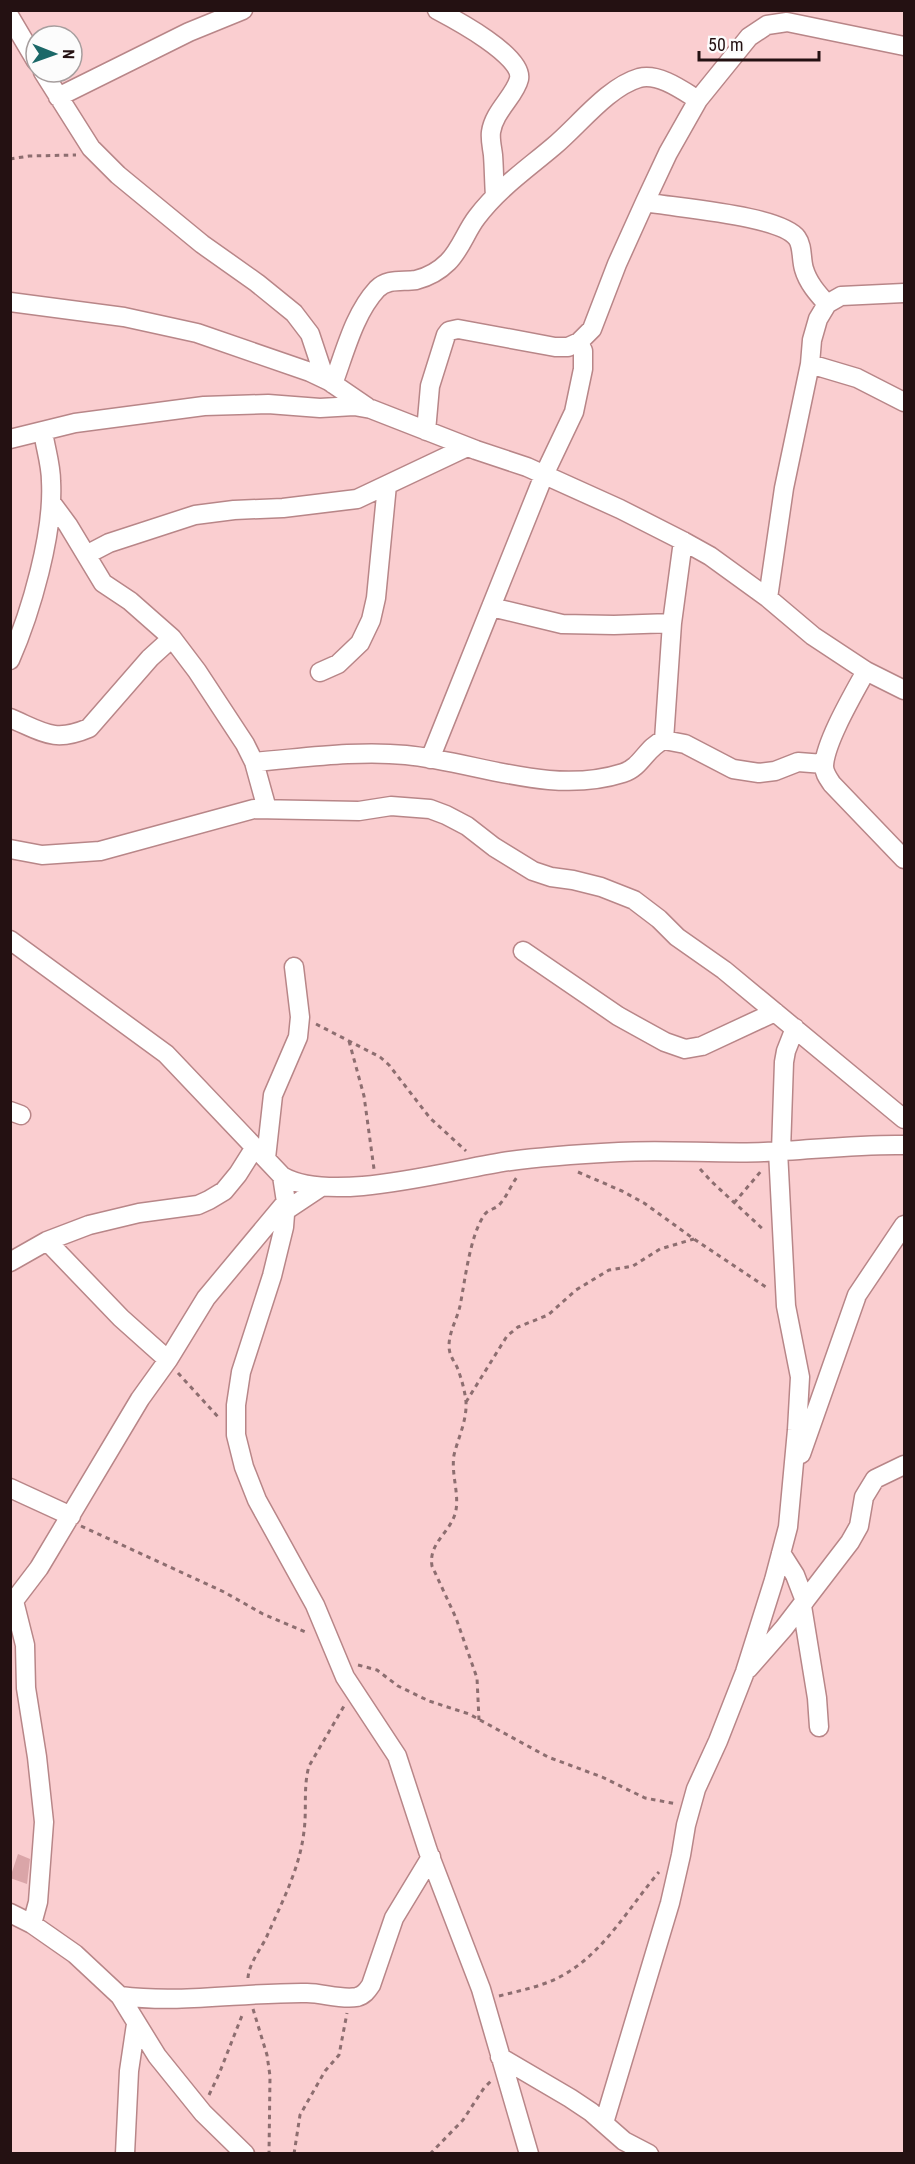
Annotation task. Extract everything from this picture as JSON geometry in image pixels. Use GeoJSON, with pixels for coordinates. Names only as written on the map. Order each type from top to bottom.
{"type":"FeatureCollection","features":[{"type":"Feature","properties":{"kind":"street"},"geometry":{"type":"LineString","coordinates":[[58,97],[189,32],[243,10]]}},
{"type":"Feature","properties":{"kind":"street"},"geometry":{"type":"LineString","coordinates":[[437,10],[501,50],[518,70],[519,79],[494,121],[490,134],[495,196]]}},
{"type":"Feature","properties":{"kind":"street"},"geometry":{"type":"LineString","coordinates":[[10,17],[24,41]]}},
{"type":"Feature","properties":{"kind":"street"},"geometry":{"type":"LineString","coordinates":[[426,431],[430,386],[449,331],[458,329],[568,347],[579,342],[592,329],[617,264],[668,153],[698,100],[749,37],[767,26],[787,22],[904,46]]}},
{"type":"Feature","properties":{"kind":"street"},"geometry":{"type":"LineString","coordinates":[[329,381],[364,307],[379,287],[389,282],[416,280],[434,274],[458,250],[476,218],[502,188],[555,146],[621,86],[641,78],[651,78],[672,84],[698,100]]}},
{"type":"Feature","properties":{"kind":"street"},"geometry":{"type":"LineString","coordinates":[[50,84],[92,148],[118,175],[202,244],[257,283],[294,313],[310,334],[329,381]]}},
{"type":"Feature","properties":{"kind":"street"},"geometry":{"type":"LineString","coordinates":[[645,202],[732,215],[790,231],[798,239],[804,270],[814,289],[827,304]]}},
{"type":"Feature","properties":{"kind":"street"},"geometry":{"type":"LineString","coordinates":[[768,598],[784,488],[818,319],[827,304],[841,296],[904,293]]}},
{"type":"Feature","properties":{"kind":"street"},"geometry":{"type":"LineString","coordinates":[[10,302],[105,314],[196,333],[329,381],[371,409]]}},
{"type":"Feature","properties":{"kind":"street"},"geometry":{"type":"LineString","coordinates":[[430,759],[544,474],[574,412],[583,369],[583,351],[579,342]]}},
{"type":"Feature","properties":{"kind":"street"},"geometry":{"type":"LineString","coordinates":[[810,364],[857,378],[904,402]]}},
{"type":"Feature","properties":{"kind":"street"},"geometry":{"type":"LineString","coordinates":[[10,439],[75,423],[204,406],[268,404],[320,408],[354,406],[371,409],[467,447],[527,466],[683,541],[710,556],[768,598],[813,636],[866,671],[904,690]]}},
{"type":"Feature","properties":{"kind":"street"},"geometry":{"type":"LineString","coordinates":[[10,660],[27,617],[40,566],[51,502],[51,479],[43,431]]}},
{"type":"Feature","properties":{"kind":"street"},"geometry":{"type":"LineString","coordinates":[[86,555],[108,543],[195,515],[357,499],[467,447]]}},
{"type":"Feature","properties":{"kind":"street"},"geometry":{"type":"LineString","coordinates":[[320,672],[338,664],[360,643],[371,620],[376,598],[387,485]]}},
{"type":"Feature","properties":{"kind":"street"},"geometry":{"type":"LineString","coordinates":[[51,502],[68,525],[103,583],[130,601],[172,638],[226,714],[254,762],[267,809]]}},
{"type":"Feature","properties":{"kind":"street"},"geometry":{"type":"LineString","coordinates":[[664,740],[672,623],[683,541]]}},
{"type":"Feature","properties":{"kind":"street"},"geometry":{"type":"LineString","coordinates":[[491,607],[562,624],[614,626],[672,623]]}},
{"type":"Feature","properties":{"kind":"street"},"geometry":{"type":"LineString","coordinates":[[10,718],[40,732],[61,736],[75,734],[89,728],[150,658],[172,638]]}},
{"type":"Feature","properties":{"kind":"street"},"geometry":{"type":"LineString","coordinates":[[866,671],[839,721],[824,764],[825,771],[832,783],[904,859]]}},
{"type":"Feature","properties":{"kind":"street"},"geometry":{"type":"LineString","coordinates":[[254,762],[349,755],[404,755],[526,776],[584,782],[623,773],[639,765],[651,748],[664,740],[685,744],[739,771],[769,773],[798,762],[824,764]]}},
{"type":"Feature","properties":{"kind":"street"},"geometry":{"type":"LineString","coordinates":[[10,849],[42,855],[100,851],[254,810],[359,811],[391,806],[430,809],[466,826],[533,871],[550,877],[602,887],[634,900],[659,919],[677,937],[724,970],[904,1119]]}},
{"type":"Feature","properties":{"kind":"street"},"geometry":{"type":"LineString","coordinates":[[10,940],[166,1054],[282,1176],[293,1182],[332,1188],[373,1184],[527,1160],[621,1152],[779,1152],[875,1144],[904,1145]]}},
{"type":"Feature","properties":{"kind":"street"},"geometry":{"type":"LineString","coordinates":[[524,951],[618,1016],[665,1042],[685,1049],[702,1046],[775,1012]]}},
{"type":"Feature","properties":{"kind":"street"},"geometry":{"type":"LineString","coordinates":[[10,1262],[47,1241],[89,1225],[159,1209],[198,1205],[224,1191],[260,1153],[273,1095],[298,1037],[300,1020],[294,967]]}},
{"type":"Feature","properties":{"kind":"street"},"geometry":{"type":"LineString","coordinates":[[604,2123],[670,1903],[691,1805],[745,1672],[788,1527],[800,1377],[786,1299],[779,1152],[784,1062],[795,1028]]}},
{"type":"Feature","properties":{"kind":"street"},"geometry":{"type":"LineString","coordinates":[[282,1176],[284,1227],[272,1276],[241,1372],[236,1405],[236,1435],[244,1467],[256,1500],[315,1605],[351,1688],[397,1756],[431,1857],[484,1999],[529,2154]]}},
{"type":"Feature","properties":{"kind":"street"},"geometry":{"type":"LineString","coordinates":[[32,1924],[38,1902],[44,1822],[37,1757],[28,1713],[25,1645],[12,1604],[39,1568],[140,1399],[168,1360],[206,1298],[285,1207],[321,1187]]}},
{"type":"Feature","properties":{"kind":"street"},"geometry":{"type":"LineString","coordinates":[[793,1473],[812,1428],[823,1387],[857,1295],[904,1225]]}},
{"type":"Feature","properties":{"kind":"street"},"geometry":{"type":"LineString","coordinates":[[47,1241],[121,1318],[168,1360]]}},
{"type":"Feature","properties":{"kind":"street"},"geometry":{"type":"LineString","coordinates":[[745,1672],[850,1542],[859,1527],[864,1497],[875,1479],[904,1465]]}},
{"type":"Feature","properties":{"kind":"street"},"geometry":{"type":"LineString","coordinates":[[10,1488],[70,1518]]}},
{"type":"Feature","properties":{"kind":"street"},"geometry":{"type":"LineString","coordinates":[[781,1553],[795,1575],[803,1603],[819,1727]]}},
{"type":"Feature","properties":{"kind":"street"},"geometry":{"type":"LineString","coordinates":[[120,1996],[187,2000],[308,1992],[351,1997],[365,1993],[371,1985],[394,1918],[431,1857]]}},
{"type":"Feature","properties":{"kind":"street"},"geometry":{"type":"LineString","coordinates":[[12,1916],[32,1924],[91,1968],[120,1996],[157,2056],[201,2110],[244,2154]]}},
{"type":"Feature","properties":{"kind":"street"},"geometry":{"type":"LineString","coordinates":[[125,2154],[129,2072],[136,2024]]}},
{"type":"Feature","properties":{"kind":"street"},"geometry":{"type":"LineString","coordinates":[[502,2063],[570,2098],[624,2141],[649,2154]]}},
{"type":"Feature","properties":{"kind":"path"},"geometry":{"type":"LineString","coordinates":[[10,159],[28,156],[99,155]]}},
{"type":"Feature","properties":{"kind":"path"},"geometry":{"type":"LineString","coordinates":[[300,1020],[315,1023],[370,1051],[390,1065],[430,1118],[480,1166]]}},
{"type":"Feature","properties":{"kind":"path"},"geometry":{"type":"LineString","coordinates":[[350,1041],[364,1096],[372,1151],[373,1184]]}},
{"type":"Feature","properties":{"kind":"path"},"geometry":{"type":"LineString","coordinates":[[734,1203],[766,1163],[779,1152]]}},
{"type":"Feature","properties":{"kind":"path"},"geometry":{"type":"LineString","coordinates":[[689,1153],[712,1182],[769,1235],[783,1257]]}},
{"type":"Feature","properties":{"kind":"path"},"geometry":{"type":"LineString","coordinates":[[552,1157],[644,1203],[694,1239],[786,1299]]}},
{"type":"Feature","properties":{"kind":"path"},"geometry":{"type":"LineString","coordinates":[[479,1720],[477,1678],[456,1618],[430,1558],[456,1512],[454,1456],[463,1425],[466,1402],[458,1369],[449,1347],[468,1259],[485,1214],[500,1204],[527,1160]]}},
{"type":"Feature","properties":{"kind":"path"},"geometry":{"type":"LineString","coordinates":[[466,1402],[482,1378],[493,1355],[513,1331],[548,1315],[576,1290],[609,1270],[633,1266],[660,1249],[694,1239]]}},
{"type":"Feature","properties":{"kind":"path"},"geometry":{"type":"LineString","coordinates":[[168,1360],[199,1398],[236,1435]]}},
{"type":"Feature","properties":{"kind":"path"},"geometry":{"type":"LineString","coordinates":[[70,1518],[224,1592],[263,1614],[377,1670],[408,1690],[479,1720],[548,1757],[602,1777],[645,1798],[691,1805]]}},
{"type":"Feature","properties":{"kind":"path"},"geometry":{"type":"LineString","coordinates":[[268,2154],[270,2076],[267,2055],[250,1997],[249,1973],[286,1893],[298,1860],[304,1831],[306,1776],[309,1766],[343,1710],[351,1688]]}},
{"type":"Feature","properties":{"kind":"path"},"geometry":{"type":"LineString","coordinates":[[484,1999],[535,1988],[566,1974],[593,1953],[662,1869]]}},
{"type":"Feature","properties":{"kind":"path"},"geometry":{"type":"LineString","coordinates":[[201,2110],[219,2074],[250,1997]]}},
{"type":"Feature","properties":{"kind":"path"},"geometry":{"type":"LineString","coordinates":[[294,2154],[297,2126],[304,2105],[339,2055],[351,1997]]}},
{"type":"Feature","properties":{"kind":"path"},"geometry":{"type":"LineString","coordinates":[[430,2154],[463,2120],[502,2063]]}},
{"type":"Feature","properties":{"kind":"building"},"geometry":{"type":"Polygon","coordinates":[[[18,1854],[30,1859],[27,1884],[10,1878],[18,1854]]]}}]}
